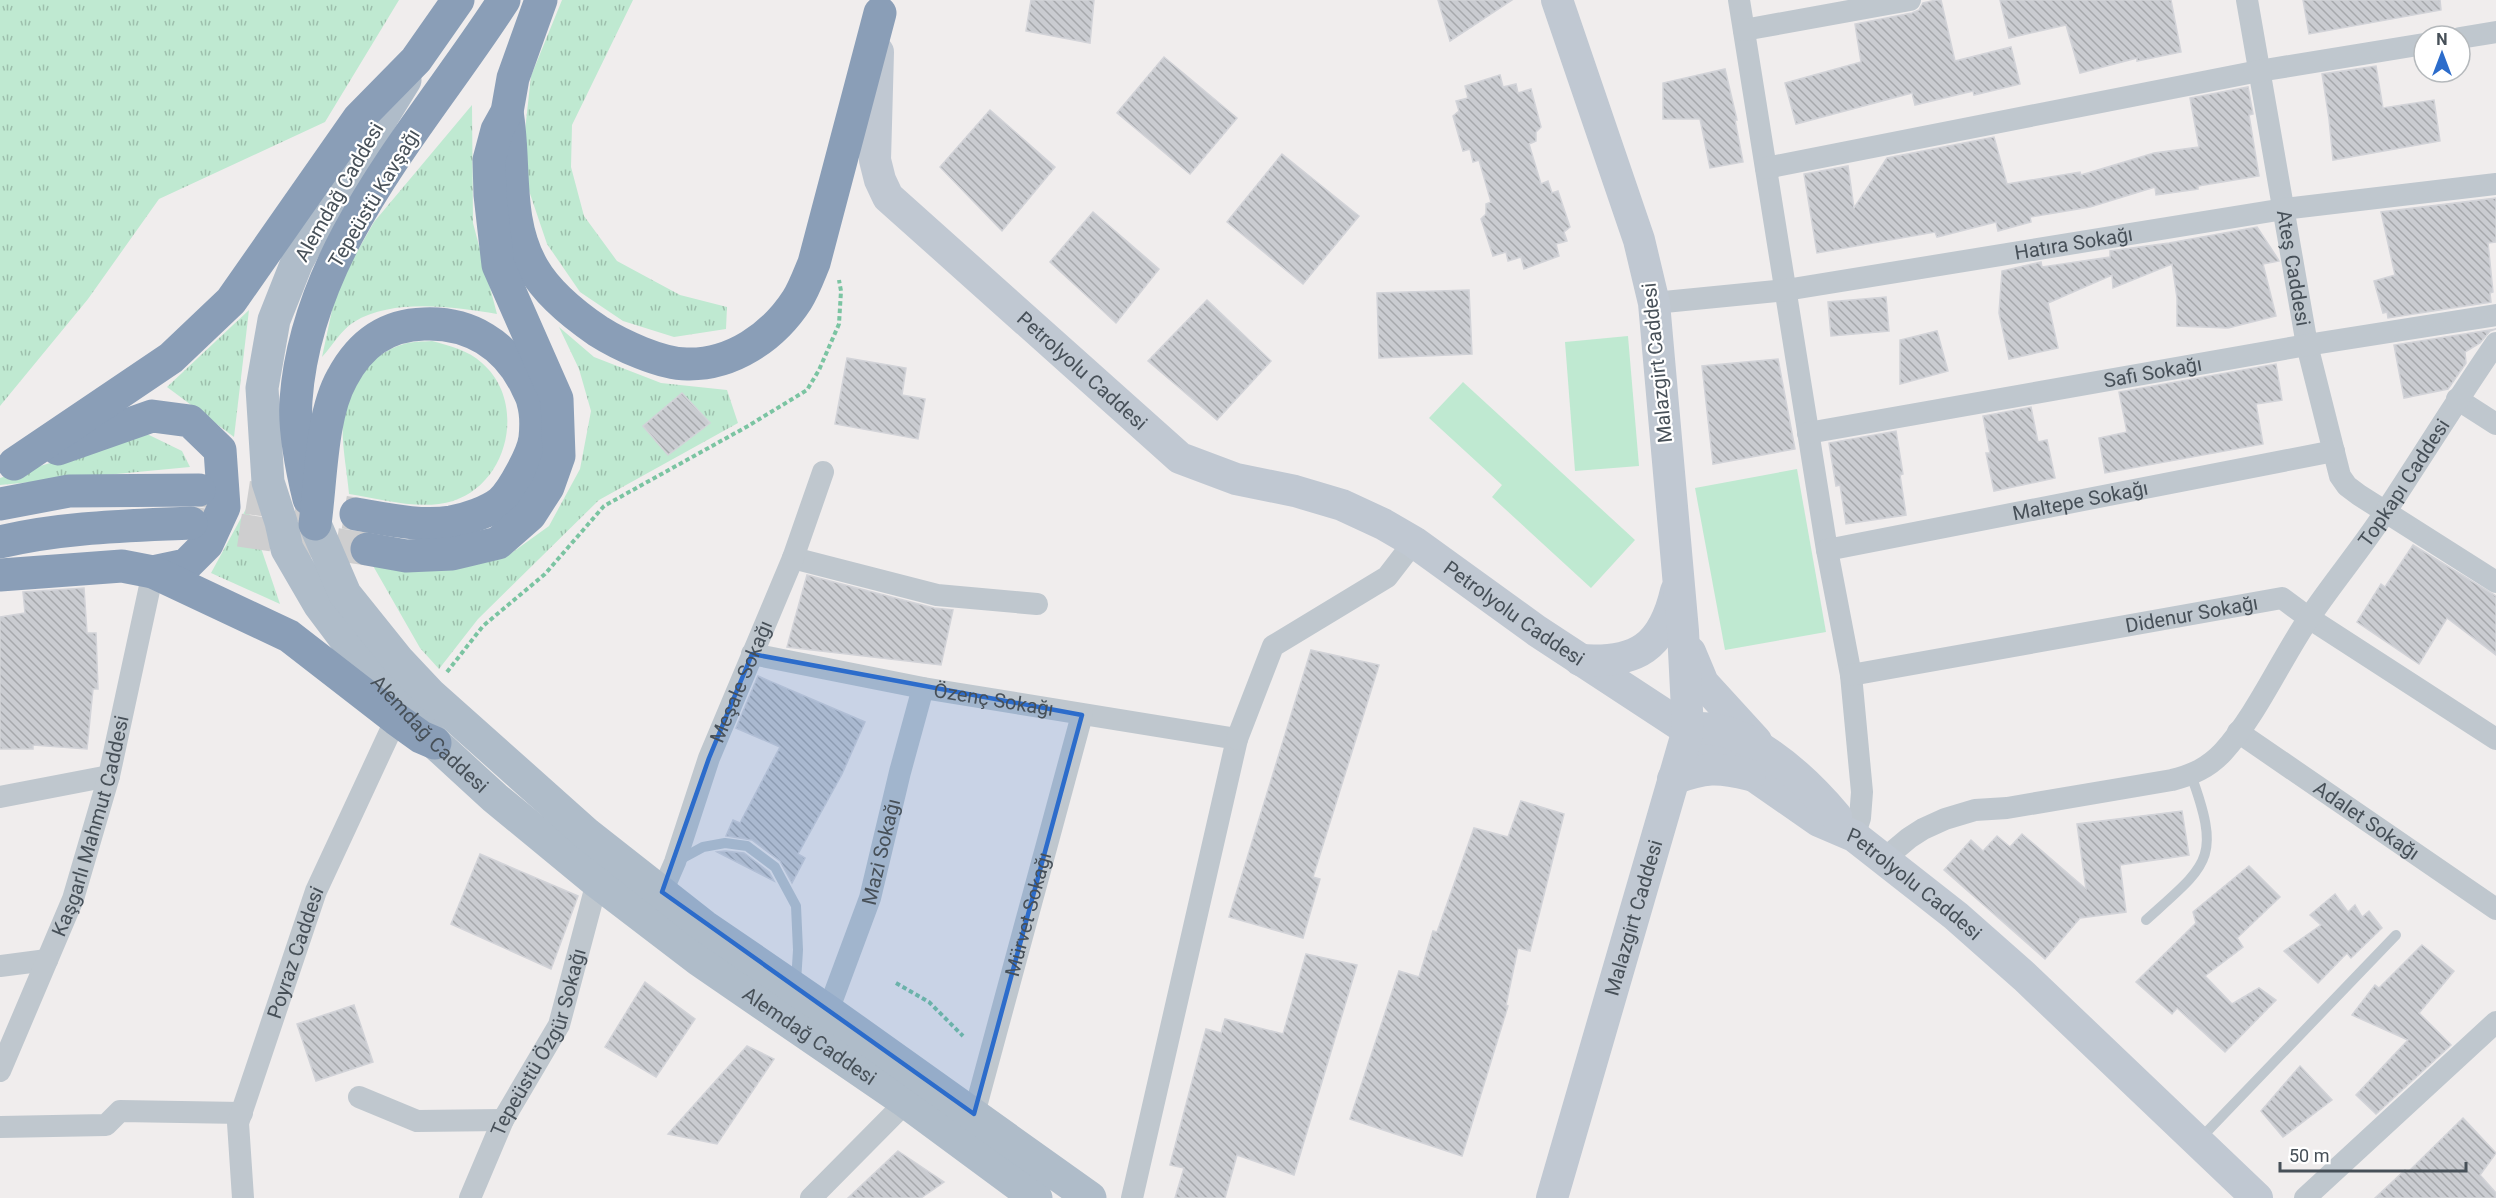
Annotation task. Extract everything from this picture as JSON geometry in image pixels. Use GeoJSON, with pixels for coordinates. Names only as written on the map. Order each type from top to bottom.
{"type":"FeatureCollection","features":[{"type":"Feature","properties":{"kind":"highway","name":"Tepeüstü Kavşağı"},"geometry":{"type":"LineString","coordinates":[[315,524],[302,468],[296,402],[304,349],[326,279],[371,197],[504,0]]}},
{"type":"Feature","properties":{"kind":"highway"},"geometry":{"type":"LineString","coordinates":[[367,549],[406,556],[452,554],[498,543],[530,515],[548,487],[559,456],[557,399],[498,265],[490,195],[489,160],[497,130],[507,112],[513,78],[541,0]]}},
{"type":"Feature","properties":{"kind":"highway"},"geometry":{"type":"LineString","coordinates":[[7,467],[171,358],[231,301],[359,118],[416,60],[457,2]]}},
{"type":"Feature","properties":{"kind":"highway"},"geometry":{"type":"LineString","coordinates":[[507,112],[511,136],[513,207],[522,244],[533,268],[550,292],[583,321],[618,344],[654,357],[686,364],[721,359],[752,346],[779,324],[798,298],[814,263],[829,199],[882,6]]}},
{"type":"Feature","properties":{"kind":"highway"},"geometry":{"type":"LineString","coordinates":[[315,524],[329,414],[341,379],[353,359],[372,338],[407,324],[434,323],[467,329],[498,346],[518,369],[533,401],[535,439],[520,474],[502,501],[478,514],[450,522],[409,522],[356,514]]}},
{"type":"Feature","properties":{"kind":"highway"},"geometry":{"type":"LineString","coordinates":[[7,467],[152,416],[190,421],[220,450],[224,507],[207,544],[186,565],[153,572]]}},
{"type":"Feature","properties":{"kind":"highway"},"geometry":{"type":"LineString","coordinates":[[0,504],[69,491],[199,490]]}},
{"type":"Feature","properties":{"kind":"highway"},"geometry":{"type":"LineString","coordinates":[[0,542],[35,533],[191,523]]}},
{"type":"Feature","properties":{"kind":"highway"},"geometry":{"type":"LineString","coordinates":[[0,575],[122,566],[153,572],[289,636],[396,719],[421,737],[435,743]]}},
{"type":"Feature","properties":{"kind":"main road","name":"Malazgirt Caddesi"},"geometry":{"type":"LineString","coordinates":[[1551,1198],[1688,729],[1683,632],[1653,303],[1639,240],[1557,0]]}},
{"type":"Feature","properties":{"kind":"main road","name":"Petrolyolu Caddesi"},"geometry":{"type":"LineString","coordinates":[[882,6],[876,86],[875,160],[880,180],[888,197],[1180,458],[1236,479],[1295,491],[1342,504],[1414,542],[1580,660],[1688,729],[1756,761],[1819,820],[1854,836],[1956,916],[2025,977],[2257,1198]]}},
{"type":"Feature","properties":{"kind":"main road","name":"Alemdağ Caddesi"},"geometry":{"type":"LineString","coordinates":[[416,60],[395,98],[326,208],[297,262],[274,320],[262,388],[268,482],[287,549],[319,604],[373,675],[435,743],[495,798],[597,882],[699,960],[906,1102],[1021,1194]]}},
{"type":"Feature","properties":{"kind":"main road","name":"Alemdağ Caddesi"},"geometry":{"type":"LineString","coordinates":[[315,524],[345,594],[398,660],[430,694],[587,834],[704,926],[828,1011],[1090,1198]]}},
{"type":"Feature","properties":{"kind":"main road"},"geometry":{"type":"LineString","coordinates":[[1580,660],[1613,660],[1632,656],[1648,647],[1659,636],[1667,620],[1677,585]]}},
{"type":"Feature","properties":{"kind":"main road","name":"Malazgirt Caddesi"},"geometry":{"type":"LineString","coordinates":[[1683,632],[1703,683],[1756,761]]}},
{"type":"Feature","properties":{"kind":"main road"},"geometry":{"type":"LineString","coordinates":[[1674,779],[1694,772],[1756,761]]}},
{"type":"Feature","properties":{"kind":"street"},"geometry":{"type":"LineString","coordinates":[[1739,0],[1827,550],[1851,675],[1862,792],[1860,818],[1854,836]]}},
{"type":"Feature","properties":{"kind":"street"},"geometry":{"type":"LineString","coordinates":[[1744,30],[1910,0]]}},
{"type":"Feature","properties":{"kind":"street","name":"Ateş Caddesi"},"geometry":{"type":"LineString","coordinates":[[2247,0],[2307,345],[2340,476],[2347,486],[2496,582]]}},
{"type":"Feature","properties":{"kind":"street"},"geometry":{"type":"LineString","coordinates":[[2472,36],[2496,32]]}},
{"type":"Feature","properties":{"kind":"street"},"geometry":{"type":"LineString","coordinates":[[1766,168],[2259,71],[2412,46]]}},
{"type":"Feature","properties":{"kind":"street","name":"Hatıra Sokağı"},"geometry":{"type":"LineString","coordinates":[[1653,303],[1785,290],[2284,209],[2496,184]]}},
{"type":"Feature","properties":{"kind":"street","name":"Safi Sokağı"},"geometry":{"type":"LineString","coordinates":[[1808,433],[2307,345],[2496,315]]}},
{"type":"Feature","properties":{"kind":"street","name":"Topkapı Caddesi"},"geometry":{"type":"LineString","coordinates":[[2191,775],[2208,766],[2238,732],[2309,618],[2386,512],[2457,399],[2496,343]]}},
{"type":"Feature","properties":{"kind":"street"},"geometry":{"type":"LineString","coordinates":[[2457,399],[2496,424]]}},
{"type":"Feature","properties":{"kind":"street","name":"Maltepe Sokağı"},"geometry":{"type":"LineString","coordinates":[[1827,550],[2334,451]]}},
{"type":"Feature","properties":{"kind":"street","name":"Meşale Sokağı"},"geometry":{"type":"LineString","coordinates":[[662,892],[675,862],[709,758],[793,558],[823,472]]}},
{"type":"Feature","properties":{"kind":"street"},"geometry":{"type":"LineString","coordinates":[[1132,1198],[1238,739],[1273,646],[1387,577],[1414,542]]}},
{"type":"Feature","properties":{"kind":"street"},"geometry":{"type":"LineString","coordinates":[[793,558],[937,595],[1037,604]]}},
{"type":"Feature","properties":{"kind":"street","name":"Kaşgarlı Mahmut Caddesi"},"geometry":{"type":"LineString","coordinates":[[0,1071],[73,899],[109,776],[153,572]]}},
{"type":"Feature","properties":{"kind":"street","name":"Didenur Sokağı"},"geometry":{"type":"LineString","coordinates":[[1851,675],[2282,598],[2309,618],[2496,739]]}},
{"type":"Feature","properties":{"kind":"street","name":"Özenç Sokağı"},"geometry":{"type":"LineString","coordinates":[[752,654],[923,688],[1082,716],[1238,739]]}},
{"type":"Feature","properties":{"kind":"street","name":"Mazi Sokağı"},"geometry":{"type":"LineString","coordinates":[[828,1011],[870,898],[923,688]]}},
{"type":"Feature","properties":{"kind":"street","name":"Mürvet Sokağı"},"geometry":{"type":"LineString","coordinates":[[974,1114],[1082,716]]}},
{"type":"Feature","properties":{"kind":"street","name":"Poyraz Caddesi"},"geometry":{"type":"LineString","coordinates":[[243,1198],[238,1123],[316,891],[396,719]]}},
{"type":"Feature","properties":{"kind":"street","name":"Adalet Sokağı"},"geometry":{"type":"LineString","coordinates":[[2238,732],[2496,909]]}},
{"type":"Feature","properties":{"kind":"street"},"geometry":{"type":"LineString","coordinates":[[1884,859],[1923,829],[1945,819],[1975,810],[2007,808],[2191,775]]}},
{"type":"Feature","properties":{"kind":"street"},"geometry":{"type":"LineString","coordinates":[[0,797],[109,776]]}},
{"type":"Feature","properties":{"kind":"street","name":"Tepeüstü Özgür Sokağı"},"geometry":{"type":"LineString","coordinates":[[470,1198],[503,1120],[559,1025],[597,882]]}},
{"type":"Feature","properties":{"kind":"street"},"geometry":{"type":"LineString","coordinates":[[0,966],[47,960]]}},
{"type":"Feature","properties":{"kind":"street"},"geometry":{"type":"LineString","coordinates":[[2305,1198],[2496,1022]]}},
{"type":"Feature","properties":{"kind":"street"},"geometry":{"type":"LineString","coordinates":[[359,1097],[417,1121],[503,1120]]}},
{"type":"Feature","properties":{"kind":"street"},"geometry":{"type":"LineString","coordinates":[[812,1198],[906,1102]]}},
{"type":"Feature","properties":{"kind":"street"},"geometry":{"type":"LineString","coordinates":[[0,1127],[106,1125],[120,1111],[242,1113]]}},
{"type":"Feature","properties":{"kind":"lane"},"geometry":{"type":"LineString","coordinates":[[2146,920],[2202,866],[2206,852],[2207,825],[2191,775]]}},
{"type":"Feature","properties":{"kind":"lane"},"geometry":{"type":"LineString","coordinates":[[675,862],[703,847],[725,843],[747,846],[775,867],[796,906],[798,950],[795,988]]}},
{"type":"Feature","properties":{"kind":"lane"},"geometry":{"type":"LineString","coordinates":[[2198,1141],[2396,935]]}},
{"type":"Feature","properties":{"kind":"path"},"geometry":{"type":"LineString","coordinates":[[430,694],[483,626],[545,574],[604,506],[748,426],[807,390],[819,370],[839,324],[842,291],[837,269]]}},
{"type":"Feature","properties":{"kind":"path"},"geometry":{"type":"LineString","coordinates":[[896,983],[929,1002],[963,1036]]}},
{"type":"Feature","properties":{"kind":"highlighted area"},"geometry":{"type":"Polygon","coordinates":[[[752,654],[1082,715],[974,1114],[662,892],[709,758],[752,654]]]}},
{"type":"Feature","properties":{"kind":"green space"},"geometry":{"type":"Polygon","coordinates":[[[0,0],[399,0],[325,122],[159,199],[88,299],[0,406],[0,0]]]}},
{"type":"Feature","properties":{"kind":"green space"},"geometry":{"type":"Polygon","coordinates":[[[562,0],[633,0],[572,125],[571,167],[584,216],[617,261],[680,295],[727,307],[726,329],[674,337],[623,321],[580,292],[547,244],[521,167],[531,76],[562,0]]]}},
{"type":"Feature","properties":{"kind":"green space"},"geometry":{"type":"Polygon","coordinates":[[[472,105],[473,223],[497,314],[424,306],[370,314],[354,322],[341,333],[322,357],[337,287],[374,222],[472,105]]]}},
{"type":"Feature","properties":{"kind":"green space"},"geometry":{"type":"Polygon","coordinates":[[[249,310],[234,437],[167,387],[249,310]]]}},
{"type":"Feature","properties":{"kind":"green space"},"geometry":{"type":"Polygon","coordinates":[[[559,327],[594,357],[661,383],[727,390],[738,423],[599,500],[478,619],[439,669],[420,648],[372,564],[449,568],[506,557],[549,526],[580,469],[591,411],[579,369],[559,327]]]}},
{"type":"Feature","properties":{"kind":"green space"},"geometry":{"type":"Polygon","coordinates":[[[1628,336],[1639,466],[1575,471],[1565,342],[1628,336]]]}},
{"type":"Feature","properties":{"kind":"green space"},"geometry":{"type":"Polygon","coordinates":[[[432,341],[471,355],[482,363],[496,379],[504,398],[507,419],[505,440],[499,460],[472,492],[440,504],[414,504],[349,494],[343,447],[343,419],[345,406],[355,382],[371,363],[392,349],[407,343],[432,341]]]}},
{"type":"Feature","properties":{"kind":"green space"},"geometry":{"type":"Polygon","coordinates":[[[1463,382],[1635,540],[1591,588],[1492,497],[1502,485],[1429,418],[1463,382]]]}},
{"type":"Feature","properties":{"kind":"green space"},"geometry":{"type":"Polygon","coordinates":[[[147,434],[182,451],[190,467],[0,485],[0,478],[147,434]]]}},
{"type":"Feature","properties":{"kind":"green space"},"geometry":{"type":"Polygon","coordinates":[[[1797,469],[1826,632],[1725,650],[1695,488],[1797,469]]]}},
{"type":"Feature","properties":{"kind":"green space"},"geometry":{"type":"Polygon","coordinates":[[[247,507],[280,604],[211,573],[247,507]]]}},
{"type":"Feature","properties":{"kind":"building"},"geometry":{"type":"Polygon","coordinates":[[[1031,0],[1094,0],[1090,43],[1026,31],[1031,0]]]}},
{"type":"Feature","properties":{"kind":"building"},"geometry":{"type":"Polygon","coordinates":[[[1438,0],[1512,0],[1450,41],[1438,0]]]}},
{"type":"Feature","properties":{"kind":"building"},"geometry":{"type":"Polygon","coordinates":[[[1941,0],[1955,61],[2011,47],[2020,84],[1974,95],[1973,91],[1915,105],[1912,93],[1796,124],[1785,83],[1861,62],[1855,24],[1912,13],[1919,10],[1923,3],[1941,0]]]}},
{"type":"Feature","properties":{"kind":"building"},"geometry":{"type":"Polygon","coordinates":[[[2000,0],[2171,0],[2181,52],[2137,61],[2137,58],[2080,73],[2066,25],[2009,38],[2000,0]]]}},
{"type":"Feature","properties":{"kind":"building"},"geometry":{"type":"Polygon","coordinates":[[[2303,0],[2440,0],[2441,10],[2309,34],[2303,0]]]}},
{"type":"Feature","properties":{"kind":"building"},"geometry":{"type":"Polygon","coordinates":[[[1164,57],[1237,118],[1190,174],[1117,113],[1164,57]]]}},
{"type":"Feature","properties":{"kind":"building"},"geometry":{"type":"Polygon","coordinates":[[[2376,66],[2383,108],[2434,100],[2440,141],[2333,160],[2322,74],[2376,66]]]}},
{"type":"Feature","properties":{"kind":"building"},"geometry":{"type":"Polygon","coordinates":[[[1725,69],[1737,120],[1735,120],[1743,162],[1710,168],[1700,119],[1663,119],[1663,83],[1725,69]]]}},
{"type":"Feature","properties":{"kind":"building"},"geometry":{"type":"Polygon","coordinates":[[[1500,75],[1503,87],[1516,84],[1518,93],[1531,89],[1541,127],[1536,132],[1536,141],[1529,144],[1541,184],[1548,181],[1552,193],[1558,191],[1570,227],[1564,232],[1567,241],[1556,244],[1559,256],[1524,269],[1521,257],[1508,261],[1506,252],[1493,256],[1481,219],[1486,214],[1486,204],[1491,202],[1479,160],[1473,162],[1470,149],[1463,151],[1453,116],[1459,111],[1456,101],[1468,98],[1465,86],[1500,75]]]}},
{"type":"Feature","properties":{"kind":"building"},"geometry":{"type":"Polygon","coordinates":[[[2248,87],[2253,114],[2249,115],[2259,176],[2156,195],[2155,187],[2090,207],[2030,217],[2031,222],[1998,231],[1996,222],[1937,237],[1935,232],[1817,253],[1804,174],[1848,166],[1854,208],[1887,158],[1994,137],[2007,184],[2080,172],[2081,175],[2154,153],[2199,147],[2190,98],[2248,87]]]}},
{"type":"Feature","properties":{"kind":"building"},"geometry":{"type":"Polygon","coordinates":[[[990,110],[1055,167],[1002,231],[940,167],[990,110]]]}},
{"type":"Feature","properties":{"kind":"building"},"geometry":{"type":"Polygon","coordinates":[[[1282,154],[1359,216],[1303,284],[1227,222],[1282,154]]]}},
{"type":"Feature","properties":{"kind":"building"},"geometry":{"type":"Polygon","coordinates":[[[2496,198],[2496,242],[2488,243],[2493,292],[2490,293],[2491,302],[2388,318],[2387,312],[2383,313],[2374,281],[2395,275],[2381,212],[2496,198]]]}},
{"type":"Feature","properties":{"kind":"building"},"geometry":{"type":"Polygon","coordinates":[[[1093,212],[1159,269],[1116,323],[1050,262],[1093,212]]]}},
{"type":"Feature","properties":{"kind":"building"},"geometry":{"type":"Polygon","coordinates":[[[2257,227],[2279,261],[2263,264],[2276,316],[2228,328],[2177,326],[2177,298],[2172,264],[2113,288],[2112,275],[2048,303],[2058,348],[2009,359],[1999,313],[2002,271],[2041,262],[2042,267],[2110,257],[2110,251],[2257,227]]]}},
{"type":"Feature","properties":{"kind":"building"},"geometry":{"type":"Polygon","coordinates":[[[1469,290],[1472,354],[1379,358],[1377,293],[1469,290]]]}},
{"type":"Feature","properties":{"kind":"building"},"geometry":{"type":"Polygon","coordinates":[[[1886,297],[1889,331],[1831,336],[1828,302],[1886,297]]]}},
{"type":"Feature","properties":{"kind":"building"},"geometry":{"type":"Polygon","coordinates":[[[1207,300],[1271,361],[1217,420],[1148,361],[1207,300]]]}},
{"type":"Feature","properties":{"kind":"building"},"geometry":{"type":"Polygon","coordinates":[[[2496,329],[2490,331],[2480,343],[2465,352],[2466,363],[2448,389],[2404,398],[2394,345],[2496,329]]]}},
{"type":"Feature","properties":{"kind":"building"},"geometry":{"type":"Polygon","coordinates":[[[1937,331],[1948,371],[1900,384],[1900,340],[1937,331]]]}},
{"type":"Feature","properties":{"kind":"building"},"geometry":{"type":"Polygon","coordinates":[[[847,358],[906,368],[902,395],[925,399],[918,439],[835,424],[847,358]]]}},
{"type":"Feature","properties":{"kind":"building"},"geometry":{"type":"Polygon","coordinates":[[[1778,359],[1795,449],[1713,464],[1702,366],[1778,359]]]}},
{"type":"Feature","properties":{"kind":"building"},"geometry":{"type":"Polygon","coordinates":[[[2276,364],[2282,400],[2256,404],[2263,444],[2105,473],[2099,438],[2127,432],[2119,392],[2276,364]]]}},
{"type":"Feature","properties":{"kind":"building"},"geometry":{"type":"Polygon","coordinates":[[[682,393],[710,423],[668,455],[643,426],[682,393]]]}},
{"type":"Feature","properties":{"kind":"building"},"geometry":{"type":"Polygon","coordinates":[[[2031,407],[2038,442],[2047,440],[2055,478],[1994,491],[1986,453],[1990,453],[1983,416],[2031,407]]]}},
{"type":"Feature","properties":{"kind":"building"},"geometry":{"type":"Polygon","coordinates":[[[1896,431],[1903,474],[1900,475],[1906,515],[1846,524],[1840,485],[1836,486],[1829,443],[1896,431]]]}},
{"type":"Feature","properties":{"kind":"building"},"geometry":{"type":"Polygon","coordinates":[[[2413,545],[2496,596],[2496,655],[2447,618],[2419,664],[2357,622],[2381,584],[2385,587],[2413,545]]]}},
{"type":"Feature","properties":{"kind":"building"},"geometry":{"type":"Polygon","coordinates":[[[807,575],[934,608],[953,610],[941,665],[787,647],[807,575]]]}},
{"type":"Feature","properties":{"kind":"building"},"geometry":{"type":"Polygon","coordinates":[[[84,588],[87,633],[96,633],[98,689],[93,689],[87,749],[33,745],[33,749],[0,749],[0,617],[25,613],[23,592],[84,588]]]}},
{"type":"Feature","properties":{"kind":"building"},"geometry":{"type":"Polygon","coordinates":[[[1311,650],[1379,665],[1313,877],[1320,879],[1303,938],[1229,917],[1311,650]]]}},
{"type":"Feature","properties":{"kind":"building"},"geometry":{"type":"Polygon","coordinates":[[[758,676],[865,722],[842,774],[798,854],[805,858],[792,883],[780,861],[752,840],[726,836],[733,820],[740,823],[780,747],[736,728],[758,676]]]}},
{"type":"Feature","properties":{"kind":"building"},"geometry":{"type":"Polygon","coordinates":[[[1521,801],[1564,814],[1530,951],[1518,948],[1506,1005],[1508,1006],[1462,1156],[1350,1119],[1399,971],[1419,977],[1433,931],[1437,932],[1474,828],[1508,837],[1521,801]]]}},
{"type":"Feature","properties":{"kind":"building"},"geometry":{"type":"Polygon","coordinates":[[[2182,811],[2189,855],[2120,865],[2126,912],[2080,918],[2045,959],[1944,870],[1971,840],[1983,851],[1997,836],[2010,847],[2022,834],[2086,889],[2077,824],[2182,811]]]}},
{"type":"Feature","properties":{"kind":"building"},"geometry":{"type":"Polygon","coordinates":[[[717,852],[744,853],[769,872],[774,881],[717,852]]]}},
{"type":"Feature","properties":{"kind":"building"},"geometry":{"type":"Polygon","coordinates":[[[480,854],[578,896],[551,969],[451,924],[480,854]]]}},
{"type":"Feature","properties":{"kind":"building"},"geometry":{"type":"Polygon","coordinates":[[[2249,866],[2280,897],[2237,938],[2243,947],[2205,976],[2232,1004],[2259,988],[2276,1000],[2225,1052],[2177,1008],[2172,1014],[2136,982],[2196,923],[2193,912],[2249,866]]]}},
{"type":"Feature","properties":{"kind":"building"},"geometry":{"type":"Polygon","coordinates":[[[2335,894],[2348,912],[2355,905],[2362,917],[2369,911],[2382,928],[2351,958],[2347,953],[2318,983],[2284,951],[2321,925],[2310,915],[2335,894]]]}},
{"type":"Feature","properties":{"kind":"building"},"geometry":{"type":"Polygon","coordinates":[[[2422,945],[2454,971],[2419,1013],[2451,1045],[2376,1114],[2356,1095],[2408,1040],[2352,1015],[2375,985],[2379,988],[2422,945]]]}},
{"type":"Feature","properties":{"kind":"building"},"geometry":{"type":"Polygon","coordinates":[[[1306,954],[1357,965],[1294,1175],[1237,1155],[1225,1198],[1175,1198],[1184,1168],[1170,1165],[1206,1029],[1221,1033],[1225,1019],[1283,1034],[1306,954]]]}},
{"type":"Feature","properties":{"kind":"building"},"geometry":{"type":"Polygon","coordinates":[[[645,982],[695,1019],[656,1077],[605,1047],[645,982]]]}},
{"type":"Feature","properties":{"kind":"building"},"geometry":{"type":"Polygon","coordinates":[[[354,1005],[373,1062],[316,1081],[297,1024],[354,1005]]]}},
{"type":"Feature","properties":{"kind":"building"},"geometry":{"type":"Polygon","coordinates":[[[747,1046],[774,1059],[717,1144],[668,1134],[747,1046]]]}},
{"type":"Feature","properties":{"kind":"building"},"geometry":{"type":"Polygon","coordinates":[[[2300,1066],[2332,1100],[2283,1137],[2261,1111],[2300,1066]]]}},
{"type":"Feature","properties":{"kind":"building"},"geometry":{"type":"Polygon","coordinates":[[[2463,1118],[2496,1153],[2480,1175],[2496,1193],[2496,1198],[2375,1198],[2405,1170],[2408,1172],[2463,1118]]]}},
{"type":"Feature","properties":{"kind":"building"},"geometry":{"type":"Polygon","coordinates":[[[898,1151],[944,1182],[921,1198],[848,1198],[898,1151]]]}},
{"type":"Feature","properties":{"kind":"tunnel"},"geometry":{"type":"LineString","coordinates":[[199,490],[356,514]]}},
{"type":"Feature","properties":{"kind":"tunnel"},"geometry":{"type":"LineString","coordinates":[[191,523],[367,549]]}}]}
